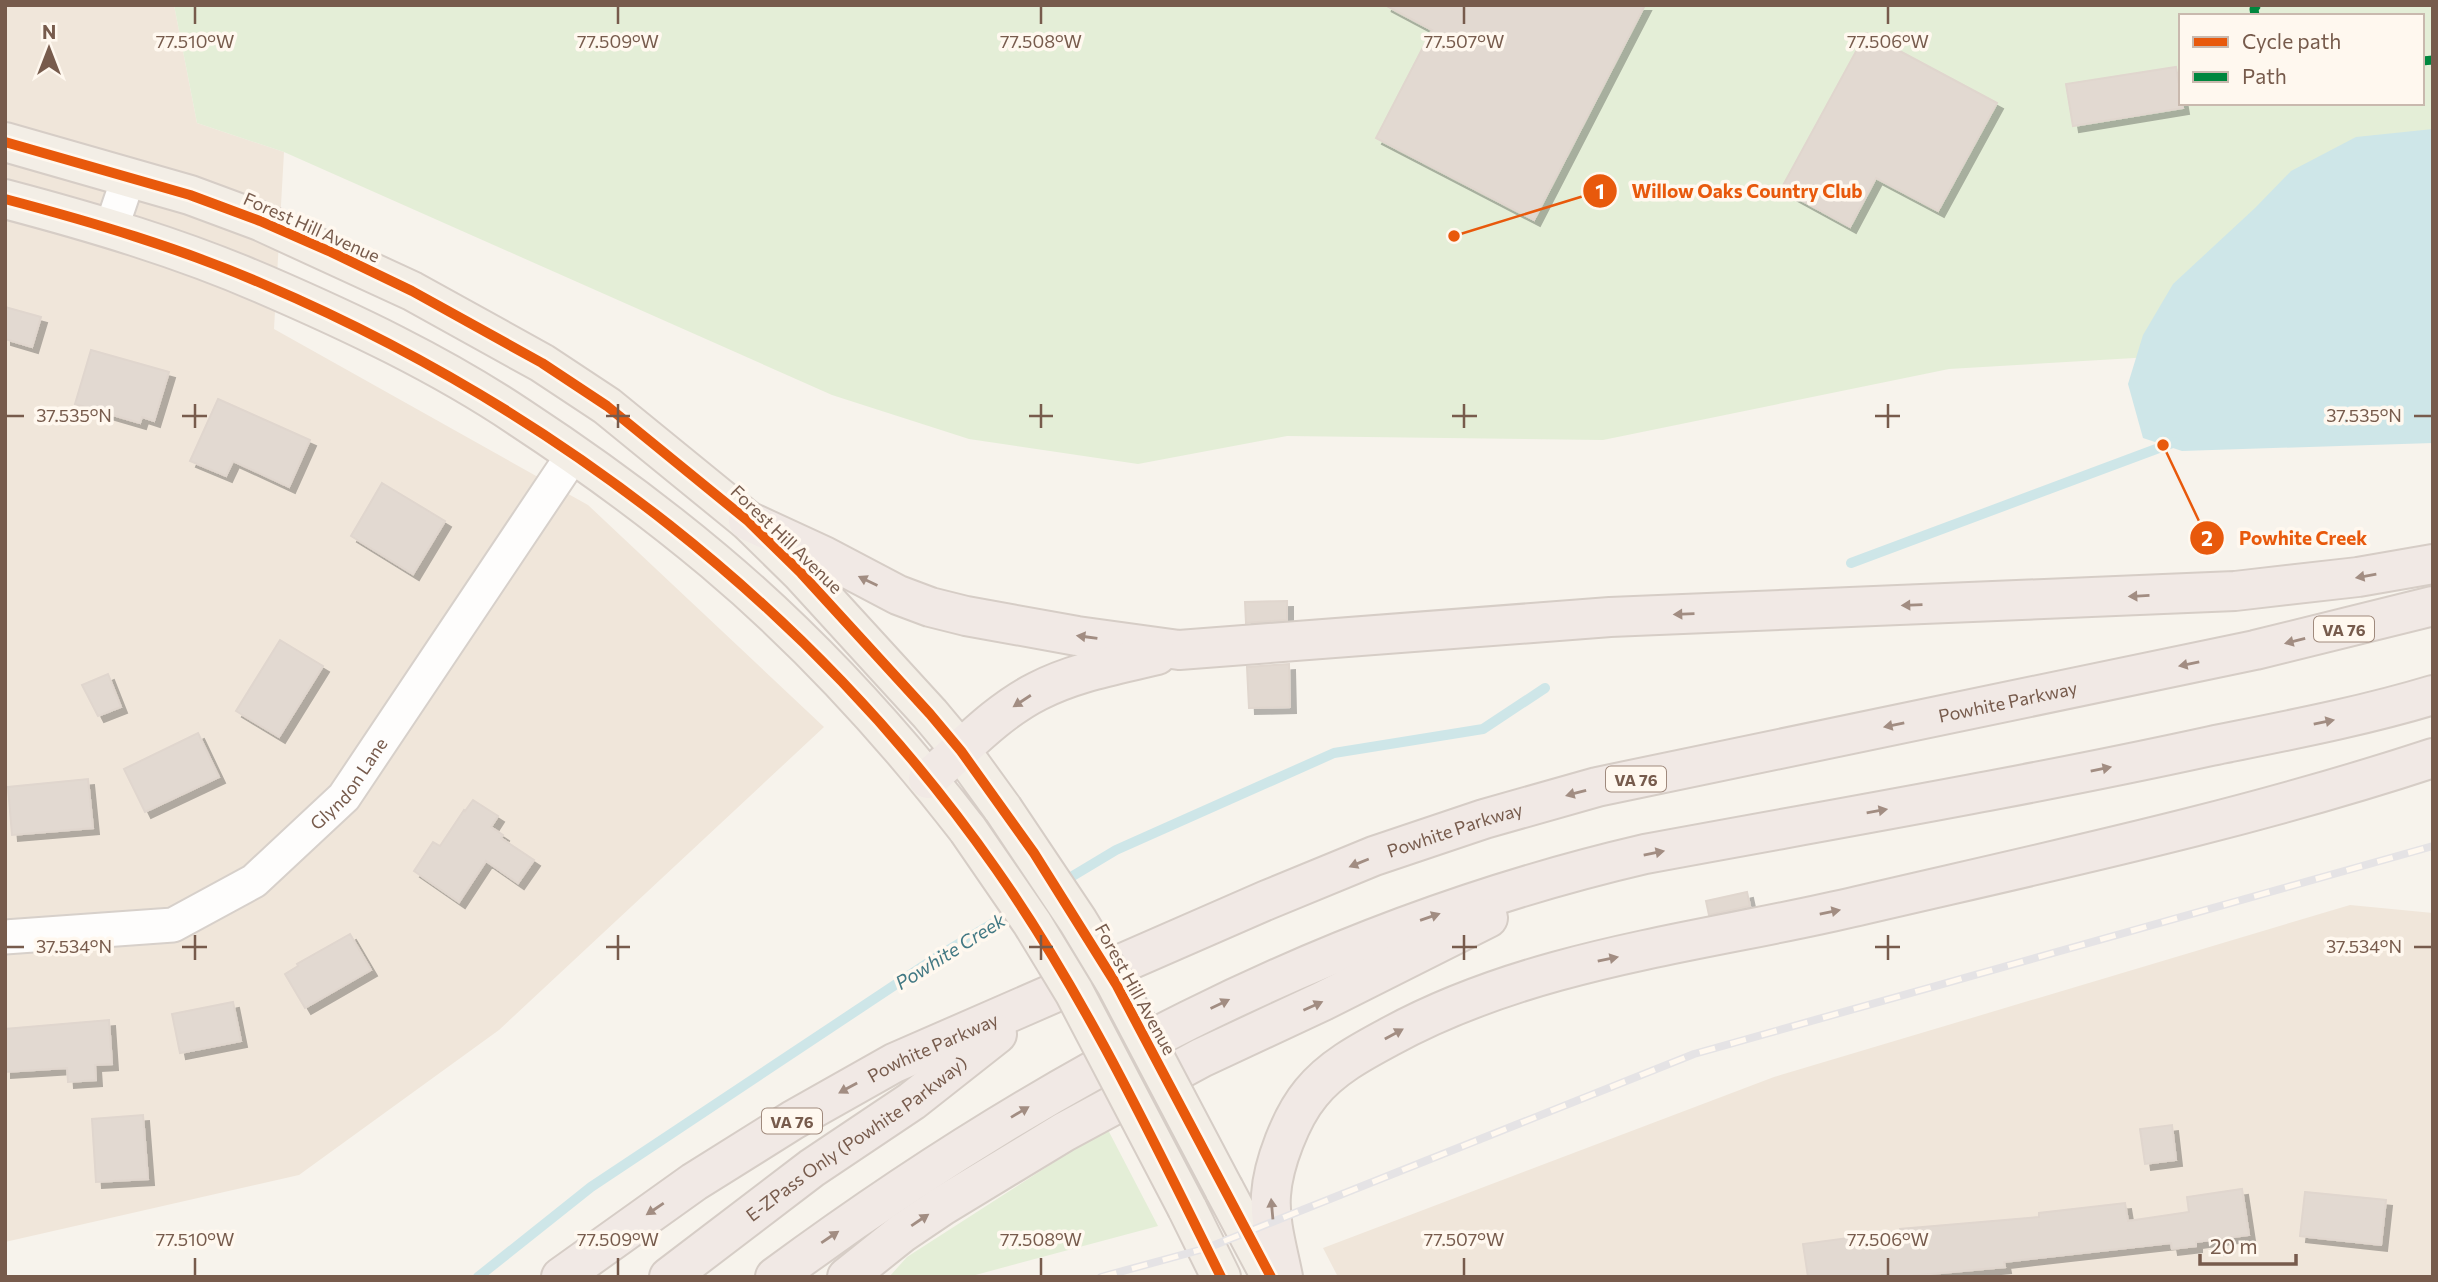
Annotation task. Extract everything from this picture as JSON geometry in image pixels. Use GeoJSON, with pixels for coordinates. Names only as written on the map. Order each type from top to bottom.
{"type":"FeatureCollection","features":[{"type":"Feature","properties":{"kind":"highway"},"geometry":{"type":"LineString","coordinates":[[748,521],[824,556],[898,595],[930,607],[1077,636],[1179,650]]}},
{"type":"Feature","properties":{"kind":"highway"},"geometry":{"type":"LineString","coordinates":[[929,779],[1010,709],[1040,690],[1080,673],[1179,650],[1610,617],[2235,591],[2358,578],[2433,564]]}},
{"type":"Feature","properties":{"kind":"highway","name":"Powhite Parkway"},"geometry":{"type":"LineString","coordinates":[[561,1277],[694,1182],[844,1090],[894,1063],[1350,866],[1484,819],[1597,787],[2255,650],[2433,606]]}},
{"type":"Feature","properties":{"kind":"highway"},"geometry":{"type":"LineString","coordinates":[[775,1277],[960,1148],[1061,1087],[1269,980],[1376,936],[1477,900],[1645,854],[2158,758],[2387,709],[2433,695]]}},
{"type":"Feature","properties":{"kind":"highway"},"geometry":{"type":"LineString","coordinates":[[1283,1277],[1271,1197],[1284,1145],[1299,1111],[1319,1084],[1350,1059],[1427,1016],[1480,994],[1547,974],[1836,911],[2216,821],[2334,789],[2433,758]]}},
{"type":"Feature","properties":{"kind":"highway"},"geometry":{"type":"LineString","coordinates":[[847,1277],[902,1233],[942,1206],[1124,1098],[1587,868]]}},
{"type":"Feature","properties":{"kind":"highway","name":"E-ZPass Only (Powhite Parkway)"},"geometry":{"type":"LineString","coordinates":[[669,1277],[812,1168],[912,1101],[1043,998]]}},
{"type":"Feature","properties":{"kind":"main road","name":"Forest Hill Avenue"},"geometry":{"type":"LineString","coordinates":[[5,142],[190,195],[284,232],[412,291],[542,363],[607,406],[748,521],[801,573],[930,713],[1003,809],[1071,910],[1116,984],[1271,1277]]}},
{"type":"Feature","properties":{"kind":"main road"},"geometry":{"type":"LineString","coordinates":[[5,199],[111,229],[261,283],[368,332],[427,363],[518,416],[662,518],[757,599],[817,657],[929,779],[1032,923],[1074,992],[1221,1277]]}},
{"type":"Feature","properties":{"kind":"street"},"geometry":{"type":"LineString","coordinates":[[111,229],[129,176]]}},
{"type":"Feature","properties":{"kind":"street","name":"Glyndon Lane"},"geometry":{"type":"LineString","coordinates":[[5,937],[173,925],[254,881],[344,797],[573,455]]}},
{"type":"Feature","properties":{"kind":"shaded area"},"geometry":{"type":"Polygon","coordinates":[[[5,5],[174,5],[197,123],[284,152],[274,329],[588,505],[824,727],[499,1030],[299,1175],[5,1242],[5,5]]]}},
{"type":"Feature","properties":{"kind":"shaded area"},"geometry":{"type":"Polygon","coordinates":[[[2350,905],[2433,913],[2433,1277],[1338,1277],[1323,1248],[1774,1077],[2350,905]]]}},
{"type":"Feature","properties":{"kind":"green space"},"geometry":{"type":"Polygon","coordinates":[[[174,5],[2433,5],[2433,329],[2357,345],[1949,369],[1603,440],[1287,436],[1138,464],[969,439],[832,395],[284,152],[197,123],[174,5]]]}},
{"type":"Feature","properties":{"kind":"green space"},"geometry":{"type":"Polygon","coordinates":[[[1107,1128],[1158,1226],[968,1277],[889,1277],[907,1257],[1107,1128]]]}},
{"type":"Feature","properties":{"kind":"water"},"geometry":{"type":"Polygon","coordinates":[[[2433,129],[2433,443],[2182,451],[2143,438],[2128,384],[2143,335],[2173,284],[2291,171],[2356,137],[2433,129]]]}},
{"type":"Feature","properties":{"kind":"building"},"geometry":{"type":"Polygon","coordinates":[[[1385,5],[1645,5],[1534,220],[1376,138],[1432,30],[1385,5]]]}},
{"type":"Feature","properties":{"kind":"building"},"geometry":{"type":"Polygon","coordinates":[[[1866,33],[1997,103],[1938,211],[1876,178],[1850,227],[1781,189],[1866,33]]]}},
{"type":"Feature","properties":{"kind":"building"},"geometry":{"type":"Polygon","coordinates":[[[2176,67],[2179,105],[2183,108],[2073,126],[2066,84],[2176,67]]]}},
{"type":"Feature","properties":{"kind":"building"},"geometry":{"type":"Polygon","coordinates":[[[5,307],[41,317],[32,347],[5,339],[5,307]]]}},
{"type":"Feature","properties":{"kind":"building"},"geometry":{"type":"Polygon","coordinates":[[[91,350],[169,372],[154,421],[142,417],[140,423],[75,404],[91,350]]]}},
{"type":"Feature","properties":{"kind":"building"},"geometry":{"type":"Polygon","coordinates":[[[218,399],[310,440],[289,487],[233,461],[226,476],[190,461],[218,399]]]}},
{"type":"Feature","properties":{"kind":"building"},"geometry":{"type":"Polygon","coordinates":[[[382,483],[445,521],[413,574],[351,536],[382,483]]]}},
{"type":"Feature","properties":{"kind":"building"},"geometry":{"type":"Polygon","coordinates":[[[1287,601],[1287,620],[1246,623],[1245,602],[1287,601]]]}},
{"type":"Feature","properties":{"kind":"building"},"geometry":{"type":"Polygon","coordinates":[[[280,640],[323,666],[279,737],[236,711],[280,640]]]}},
{"type":"Feature","properties":{"kind":"building"},"geometry":{"type":"Polygon","coordinates":[[[1289,664],[1290,707],[1249,708],[1247,667],[1289,664]]]}},
{"type":"Feature","properties":{"kind":"building"},"geometry":{"type":"Polygon","coordinates":[[[108,674],[121,707],[98,716],[82,685],[108,674]]]}},
{"type":"Feature","properties":{"kind":"building"},"geometry":{"type":"Polygon","coordinates":[[[198,733],[219,777],[145,812],[124,769],[198,733]]]}},
{"type":"Feature","properties":{"kind":"building"},"geometry":{"type":"Polygon","coordinates":[[[88,779],[93,828],[12,835],[8,787],[88,779]]]}},
{"type":"Feature","properties":{"kind":"building"},"geometry":{"type":"Polygon","coordinates":[[[473,800],[498,816],[491,827],[503,835],[501,838],[534,860],[518,883],[486,861],[459,902],[414,871],[433,842],[440,846],[473,800]]]}},
{"type":"Feature","properties":{"kind":"building"},"geometry":{"type":"Polygon","coordinates":[[[1747,892],[1750,906],[1709,915],[1706,901],[1747,892]]]}},
{"type":"Feature","properties":{"kind":"building"},"geometry":{"type":"Polygon","coordinates":[[[350,934],[371,970],[305,1008],[285,974],[298,966],[297,964],[350,934]]]}},
{"type":"Feature","properties":{"kind":"building"},"geometry":{"type":"Polygon","coordinates":[[[233,1002],[241,1041],[180,1053],[172,1014],[233,1002]]]}},
{"type":"Feature","properties":{"kind":"building"},"geometry":{"type":"Polygon","coordinates":[[[109,1020],[112,1064],[95,1065],[96,1080],[68,1082],[67,1068],[5,1072],[5,1029],[109,1020]]]}},
{"type":"Feature","properties":{"kind":"building"},"geometry":{"type":"Polygon","coordinates":[[[143,1115],[148,1179],[96,1182],[92,1119],[143,1115]]]}},
{"type":"Feature","properties":{"kind":"building"},"geometry":{"type":"Polygon","coordinates":[[[2172,1125],[2176,1160],[2145,1164],[2140,1129],[2172,1125]]]}},
{"type":"Feature","properties":{"kind":"building"},"geometry":{"type":"Polygon","coordinates":[[[2242,1189],[2249,1235],[2196,1242],[2196,1246],[2172,1249],[2171,1243],[2004,1262],[2005,1267],[1898,1277],[1808,1277],[1803,1244],[1900,1229],[2039,1217],[2039,1213],[2125,1203],[2128,1221],[2189,1212],[2187,1197],[2242,1189]]]}},
{"type":"Feature","properties":{"kind":"building"},"geometry":{"type":"Polygon","coordinates":[[[2305,1192],[2386,1200],[2381,1245],[2300,1236],[2305,1192]]]}},
{"type":"Feature","properties":{"kind":"waterway","name":"Powhite Creek"},"geometry":{"type":"LineString","coordinates":[[1851,563],[2175,442]]}},
{"type":"Feature","properties":{"kind":"waterway","name":"Powhite Creek"},"geometry":{"type":"LineString","coordinates":[[1061,883],[1116,850],[1334,753],[1483,729],[1545,688]]}},
{"type":"Feature","properties":{"kind":"waterway","name":"Powhite Creek"},"geometry":{"type":"LineString","coordinates":[[478,1277],[591,1187],[940,955],[1015,910]]}},
{"type":"Feature","properties":{"kind":"railway"},"geometry":{"type":"LineString","coordinates":[[1101,1277],[1207,1248],[1694,1054],[2433,846]]}},
{"type":"Feature","properties":{"kind":"marked path"},"geometry":{"type":"LineString","coordinates":[[2255,14],[2257,5]]}},
{"type":"Feature","properties":{"kind":"marked path"},"geometry":{"type":"LineString","coordinates":[[2424,61],[2433,60]]}},
{"type":"Feature","properties":{"kind":"cycle path"},"geometry":{"type":"LineString","coordinates":[[5,142],[190,195],[260,221],[412,291],[542,363],[607,406],[748,521],[801,573],[930,714],[961,751],[1034,853],[1116,984],[1271,1277]]}},
{"type":"Feature","properties":{"kind":"cycle path"},"geometry":{"type":"LineString","coordinates":[[5,199],[168,247],[263,284],[370,334],[474,391],[574,455],[670,526],[761,602],[845,685],[924,774],[996,869],[1088,1017],[1221,1277]]}},
{"type":"Feature","properties":{"kind":"place","name":"Willow Oaks Country Club"},"geometry":{"type":"Point","coordinates":[1454,236]}},
{"type":"Feature","properties":{"kind":"place","name":"Powhite Creek"},"geometry":{"type":"Point","coordinates":[2163,445]}}]}
